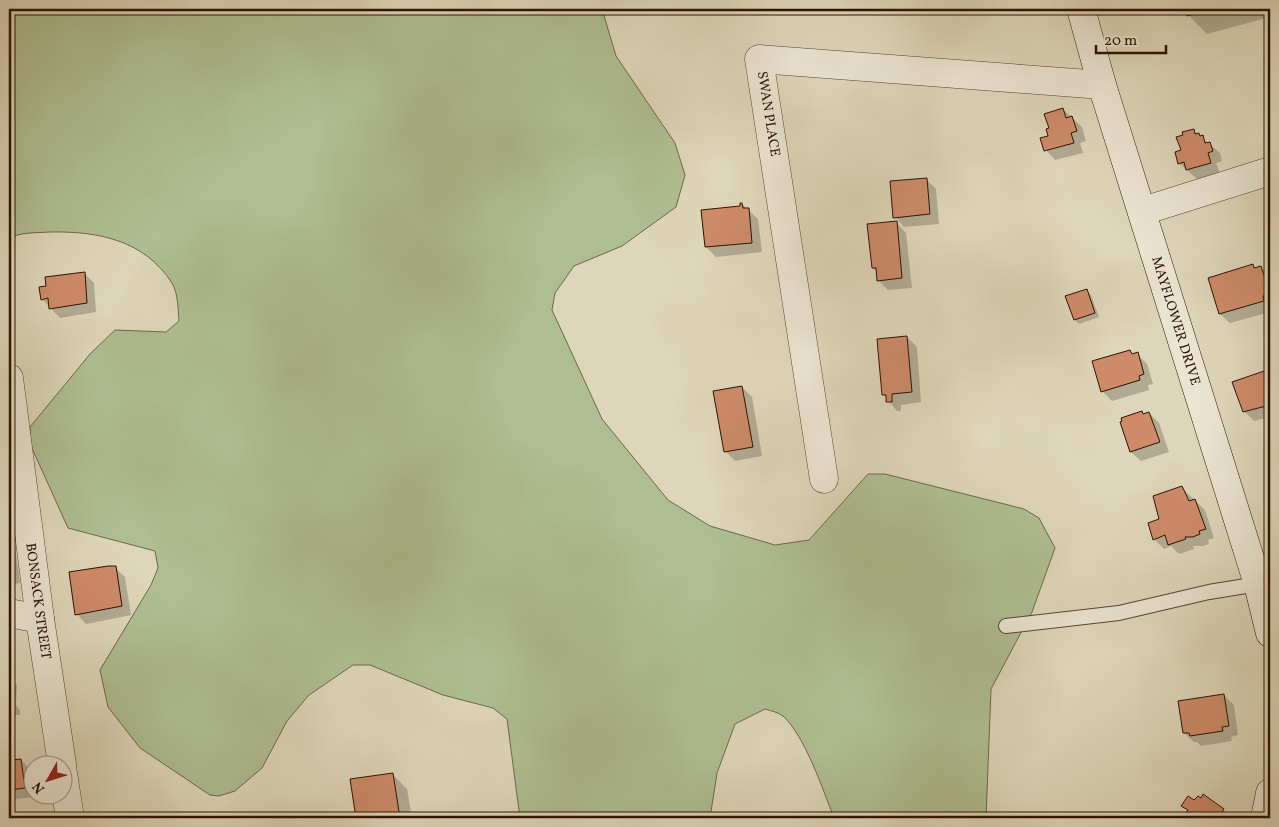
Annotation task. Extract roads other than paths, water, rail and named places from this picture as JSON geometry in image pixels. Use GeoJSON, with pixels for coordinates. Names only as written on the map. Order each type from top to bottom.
{"type":"FeatureCollection","features":[{"type":"Feature","properties":{"kind":"street","name":"MAYFLOWER DRIVE"},"geometry":{"type":"LineString","coordinates":[[1081,9],[1102,85],[1143,211],[1258,584],[1270,633]]}},
{"type":"Feature","properties":{"kind":"street","name":"SWAN PLACE"},"geometry":{"type":"LineString","coordinates":[[824,479],[760,59],[1102,85]]}},
{"type":"Feature","properties":{"kind":"street"},"geometry":{"type":"LineString","coordinates":[[1143,211],[1270,171]]}},
{"type":"Feature","properties":{"kind":"street","name":"BONSACK STREET"},"geometry":{"type":"LineString","coordinates":[[9,378],[40,620],[60,754]]}},
{"type":"Feature","properties":{"kind":"street"},"geometry":{"type":"LineString","coordinates":[[9,613],[40,620]]}},
{"type":"Feature","properties":{"kind":"street"},"geometry":{"type":"LineString","coordinates":[[1265,818],[1270,792]]}},
{"type":"Feature","properties":{"kind":"street","name":"BONSACK STREET"},"geometry":{"type":"LineString","coordinates":[[68,804],[70,818]]}},
{"type":"Feature","properties":{"kind":"lane"},"geometry":{"type":"LineString","coordinates":[[1006,626],[1119,613],[1176,599],[1258,584]]}}]}
